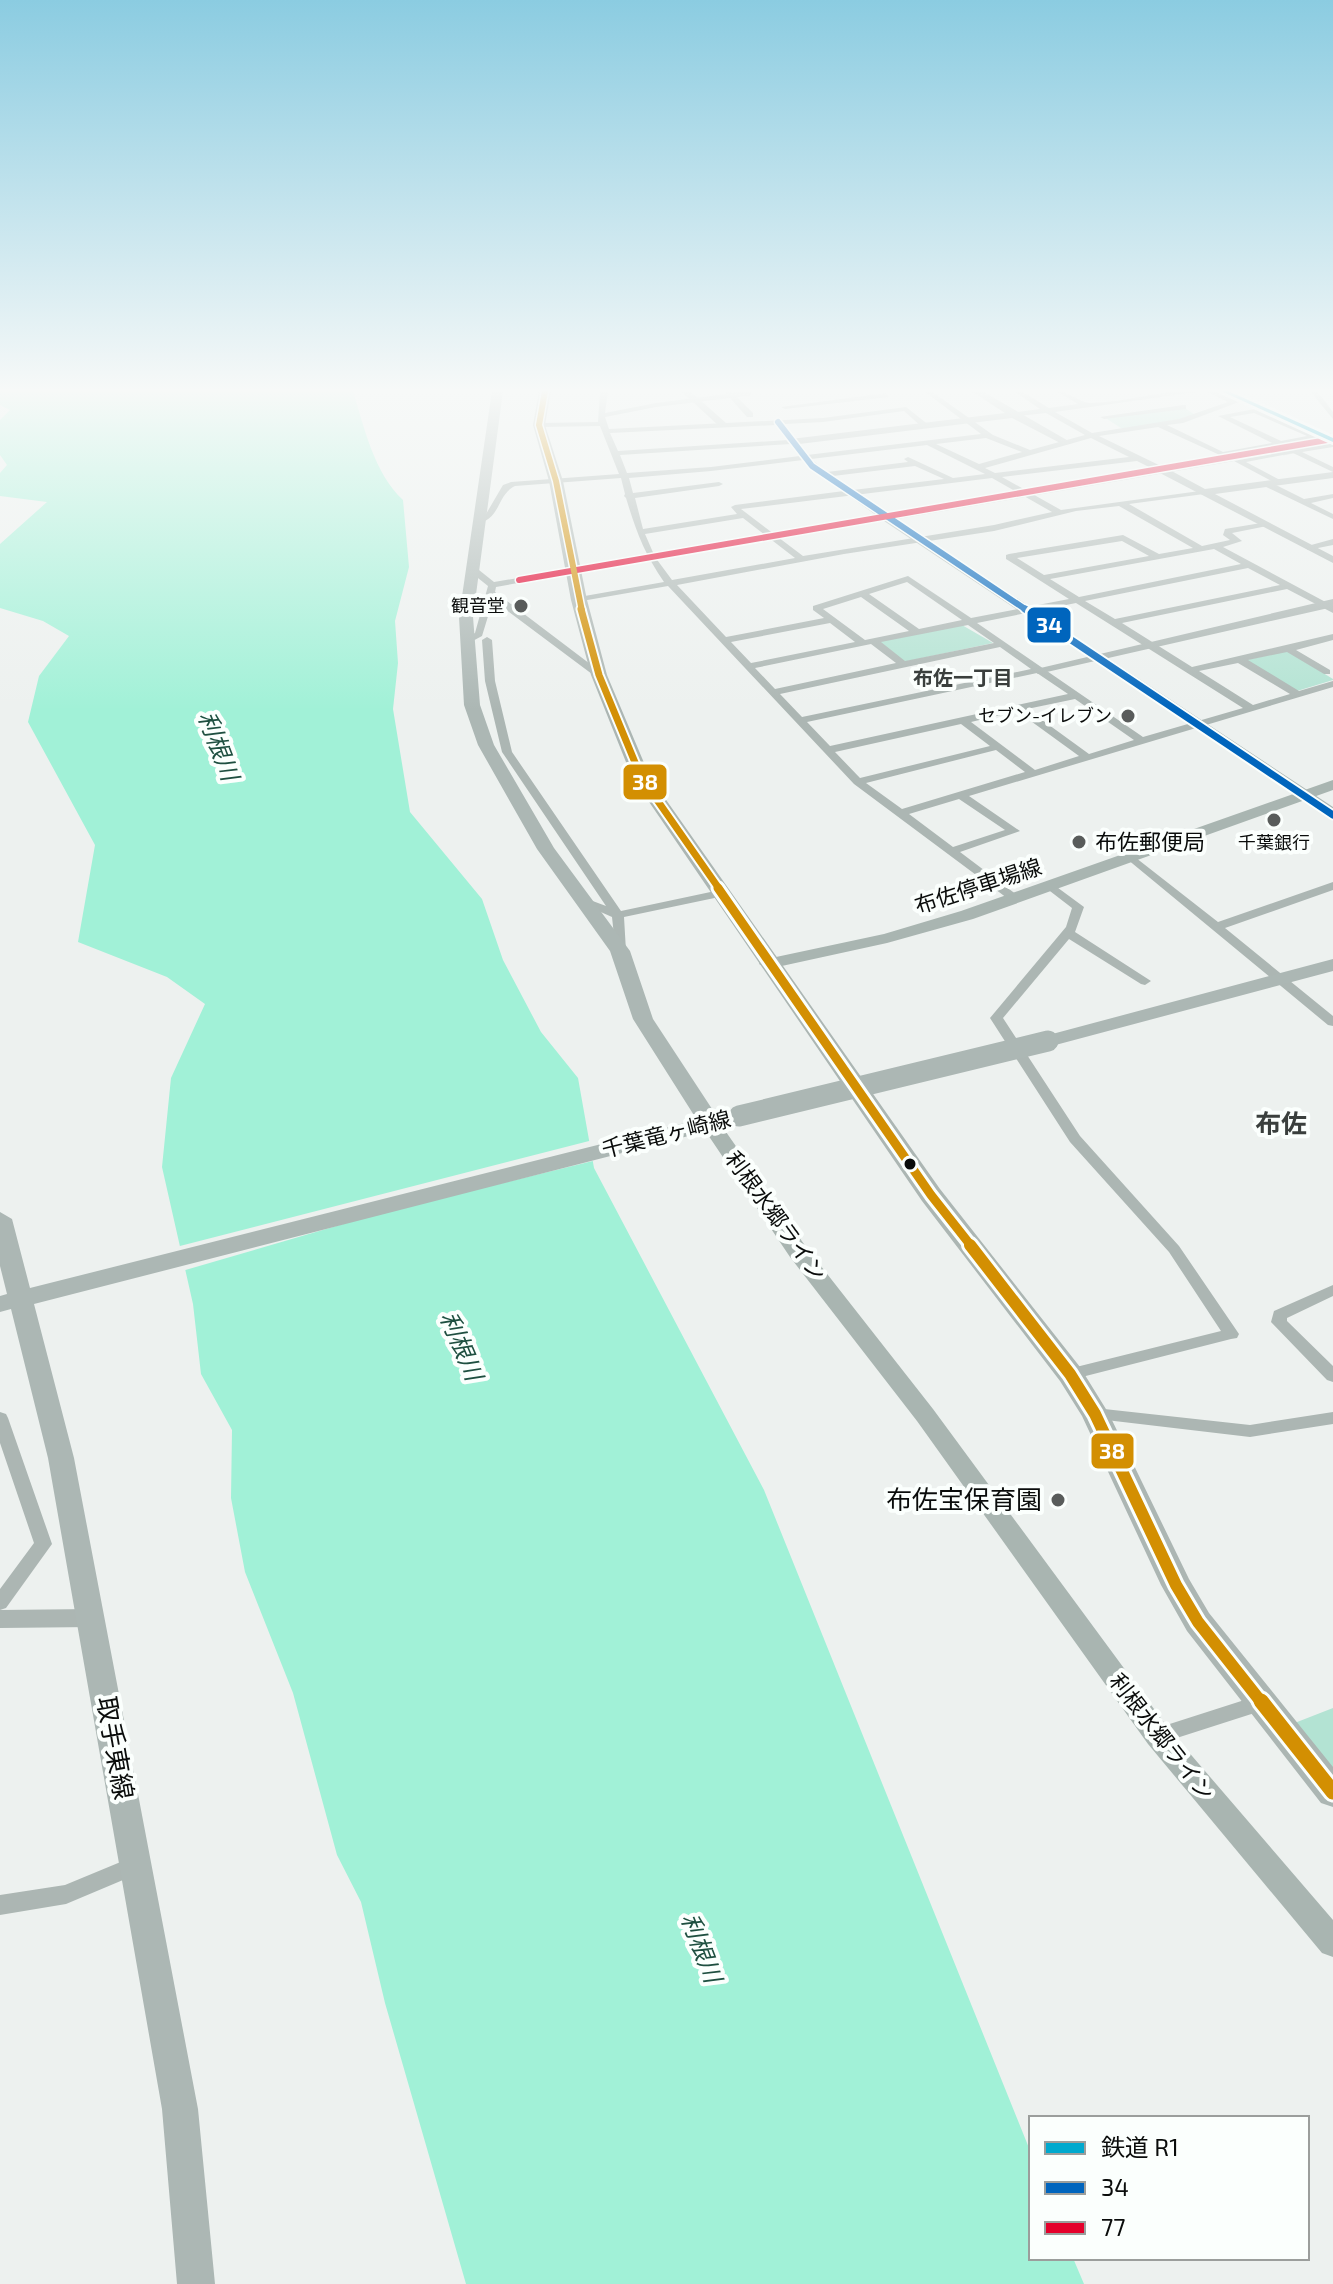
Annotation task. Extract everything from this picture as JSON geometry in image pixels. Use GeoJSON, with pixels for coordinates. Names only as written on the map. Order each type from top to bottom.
{"type":"FeatureCollection","features":[{"type":"Feature","properties":{"kind":"highway"},"geometry":{"type":"LineString","coordinates":[[559,498],[579,600],[599,675],[641,777],[931,1195],[1070,1374],[1095,1414],[1176,1585],[1198,1622],[1333,1792]]}},
{"type":"Feature","properties":{"kind":"main road","name":"利根水郷ライン"},"geometry":{"type":"LineString","coordinates":[[481,498],[471,568],[466,641],[472,705],[486,745],[546,849],[620,951],[643,1019],[701,1124],[916,1403],[1158,1736],[1333,1943]]}},
{"type":"Feature","properties":{"kind":"main road"},"geometry":{"type":"LineString","coordinates":[[885,517],[997,498]]}},
{"type":"Feature","properties":{"kind":"main road"},"geometry":{"type":"LineString","coordinates":[[885,517],[1333,815]]}},
{"type":"Feature","properties":{"kind":"main road","name":"布佐停車場線"},"geometry":{"type":"LineString","coordinates":[[768,964],[887,938],[1015,898],[1333,785]]}},
{"type":"Feature","properties":{"kind":"main road","name":"千葉竜ヶ崎線"},"geometry":{"type":"LineString","coordinates":[[8,1302],[701,1124],[1284,981],[1333,965]]}},
{"type":"Feature","properties":{"kind":"main road","name":"取手東線"},"geometry":{"type":"LineString","coordinates":[[0,1219],[8,1302],[61,1458],[92,1618],[180,2109],[196,2284]]}},
{"type":"Feature","properties":{"kind":"street"},"geometry":{"type":"LineString","coordinates":[[477,522],[489,516],[500,498]]}},
{"type":"Feature","properties":{"kind":"street"},"geometry":{"type":"LineString","coordinates":[[629,498],[651,557],[670,583],[799,721],[858,782],[1015,898]]}},
{"type":"Feature","properties":{"kind":"street"},"geometry":{"type":"LineString","coordinates":[[802,498],[735,507],[802,559]]}},
{"type":"Feature","properties":{"kind":"street"},"geometry":{"type":"LineString","coordinates":[[858,498],[885,517]]}},
{"type":"Feature","properties":{"kind":"street"},"geometry":{"type":"LineString","coordinates":[[1032,498],[1060,513]]}},
{"type":"Feature","properties":{"kind":"street"},"geometry":{"type":"LineString","coordinates":[[579,600],[1161,498]]}},
{"type":"Feature","properties":{"kind":"street"},"geometry":{"type":"LineString","coordinates":[[1214,498],[1333,560]]}},
{"type":"Feature","properties":{"kind":"street"},"geometry":{"type":"LineString","coordinates":[[1296,498],[1333,517]]}},
{"type":"Feature","properties":{"kind":"street"},"geometry":{"type":"LineString","coordinates":[[1303,502],[1325,498]]}},
{"type":"Feature","properties":{"kind":"street"},"geometry":{"type":"LineString","coordinates":[[1119,503],[1201,549]]}},
{"type":"Feature","properties":{"kind":"street"},"geometry":{"type":"LineString","coordinates":[[640,532],[744,515]]}},
{"type":"Feature","properties":{"kind":"street"},"geometry":{"type":"LineString","coordinates":[[491,589],[574,570],[885,517]]}},
{"type":"Feature","properties":{"kind":"street"},"geometry":{"type":"LineString","coordinates":[[1041,578],[1238,541],[1227,535],[1228,531],[1264,524]]}},
{"type":"Feature","properties":{"kind":"street"},"geometry":{"type":"LineString","coordinates":[[1158,557],[1123,538],[1009,557],[1251,708]]}},
{"type":"Feature","properties":{"kind":"street"},"geometry":{"type":"LineString","coordinates":[[1308,547],[1333,542]]}},
{"type":"Feature","properties":{"kind":"street"},"geometry":{"type":"LineString","coordinates":[[1215,546],[1330,606]]}},
{"type":"Feature","properties":{"kind":"street"},"geometry":{"type":"LineString","coordinates":[[750,666],[1249,565]]}},
{"type":"Feature","properties":{"kind":"street"},"geometry":{"type":"LineString","coordinates":[[471,568],[491,589],[599,675]]}},
{"type":"Feature","properties":{"kind":"street"},"geometry":{"type":"LineString","coordinates":[[903,664],[816,608],[908,579],[1142,741]]}},
{"type":"Feature","properties":{"kind":"street"},"geometry":{"type":"LineString","coordinates":[[1115,622],[1288,586]]}},
{"type":"Feature","properties":{"kind":"street"},"geometry":{"type":"LineString","coordinates":[[466,641],[479,634],[491,589]]}},
{"type":"Feature","properties":{"kind":"street"},"geometry":{"type":"LineString","coordinates":[[863,594],[917,632]]}},
{"type":"Feature","properties":{"kind":"street"},"geometry":{"type":"LineString","coordinates":[[799,721],[1330,606]]}},
{"type":"Feature","properties":{"kind":"street"},"geometry":{"type":"LineString","coordinates":[[725,640],[831,620]]}},
{"type":"Feature","properties":{"kind":"street"},"geometry":{"type":"LineString","coordinates":[[1190,670],[1333,637]]}},
{"type":"Feature","properties":{"kind":"street"},"geometry":{"type":"LineString","coordinates":[[487,640],[494,706],[507,752],[618,915],[620,951]]}},
{"type":"Feature","properties":{"kind":"street"},"geometry":{"type":"LineString","coordinates":[[773,692],[1001,644]]}},
{"type":"Feature","properties":{"kind":"street"},"geometry":{"type":"LineString","coordinates":[[1288,649],[1331,672]]}},
{"type":"Feature","properties":{"kind":"street"},"geometry":{"type":"LineString","coordinates":[[1239,659],[1297,694]]}},
{"type":"Feature","properties":{"kind":"street"},"geometry":{"type":"LineString","coordinates":[[901,813],[1333,684]]}},
{"type":"Feature","properties":{"kind":"street"},"geometry":{"type":"LineString","coordinates":[[828,750],[1074,696]]}},
{"type":"Feature","properties":{"kind":"street"},"geometry":{"type":"LineString","coordinates":[[1019,708],[1087,757]]}},
{"type":"Feature","properties":{"kind":"street"},"geometry":{"type":"LineString","coordinates":[[962,720],[1033,773]]}},
{"type":"Feature","properties":{"kind":"street"},"geometry":{"type":"LineString","coordinates":[[858,782],[997,747]]}},
{"type":"Feature","properties":{"kind":"street"},"geometry":{"type":"LineString","coordinates":[[952,851],[1014,831],[960,795]]}},
{"type":"Feature","properties":{"kind":"street"},"geometry":{"type":"LineString","coordinates":[[1131,857],[1333,1022]]}},
{"type":"Feature","properties":{"kind":"street"},"geometry":{"type":"LineString","coordinates":[[1050,886],[1078,907],[1079,913],[1068,933],[996,1018],[1075,1139],[1174,1249],[1231,1334],[1070,1374]]}},
{"type":"Feature","properties":{"kind":"street"},"geometry":{"type":"LineString","coordinates":[[1216,927],[1333,886]]}},
{"type":"Feature","properties":{"kind":"street"},"geometry":{"type":"LineString","coordinates":[[582,901],[618,915],[720,894]]}},
{"type":"Feature","properties":{"kind":"street"},"geometry":{"type":"LineString","coordinates":[[1068,933],[1145,981]]}},
{"type":"Feature","properties":{"kind":"street"},"geometry":{"type":"LineString","coordinates":[[1333,1290],[1280,1315],[1279,1322],[1333,1376]]}},
{"type":"Feature","properties":{"kind":"street"},"geometry":{"type":"LineString","coordinates":[[1095,1414],[1250,1431],[1333,1418]]}},
{"type":"Feature","properties":{"kind":"street"},"geometry":{"type":"LineString","coordinates":[[0,1603],[43,1544],[1,1427]]}},
{"type":"Feature","properties":{"kind":"street"},"geometry":{"type":"LineString","coordinates":[[0,1619],[92,1618]]}},
{"type":"Feature","properties":{"kind":"street"},"geometry":{"type":"LineString","coordinates":[[1158,1736],[1260,1703]]}},
{"type":"Feature","properties":{"kind":"street"},"geometry":{"type":"LineString","coordinates":[[0,1905],[66,1894],[136,1865]]}},
{"type":"Feature","properties":{"kind":"shaded area"},"geometry":{"type":"Polygon","coordinates":[[[962,625],[993,643],[903,662],[878,642],[962,625]]]}},
{"type":"Feature","properties":{"kind":"shaded area"},"geometry":{"type":"Polygon","coordinates":[[[1287,651],[1333,680],[1297,691],[1246,660],[1287,651]]]}},
{"type":"Feature","properties":{"kind":"shaded area"},"geometry":{"type":"Polygon","coordinates":[[[1333,1708],[1333,1773],[1292,1724],[1333,1708]]]}},
{"type":"Feature","properties":{"kind":"water","name":"利根川"},"geometry":{"type":"Polygon","coordinates":[[[12,498],[403,500],[409,567],[395,621],[398,663],[393,709],[410,812],[482,899],[503,960],[541,1032],[578,1078],[594,1168],[764,1490],[1029,2148],[1029,2260],[1074,2260],[1084,2284],[466,2284],[385,2003],[361,1902],[337,1855],[293,1693],[245,1572],[231,1498],[232,1430],[201,1374],[193,1304],[162,1167],[171,1078],[205,1004],[167,977],[78,942],[95,845],[28,722],[39,676],[69,636],[43,621],[0,608],[0,544],[47,502],[12,498]]]}},
{"type":"Feature","properties":{"kind":"pier"},"geometry":{"type":"Polygon","coordinates":[[[593,1140],[597,1160],[381,1213],[182,1271],[176,1247],[593,1140]]]}},
{"type":"Feature","properties":{"kind":"transit line","name":"38"},"geometry":{"type":"LineString","coordinates":[[559,498],[579,600],[599,675],[641,777],[931,1195],[1070,1374],[1095,1414],[1176,1585],[1198,1622],[1333,1792]]}},
{"type":"Feature","properties":{"kind":"transit line","name":"34"},"geometry":{"type":"LineString","coordinates":[[859,498],[1333,815]]}},
{"type":"Feature","properties":{"kind":"transit line","name":"77"},"geometry":{"type":"LineString","coordinates":[[519,580],[995,498]]}},
{"type":"Feature","properties":{"kind":"place","name":"観音堂"},"geometry":{"type":"Point","coordinates":[521,606]}},
{"type":"Feature","properties":{"kind":"place","name":"セブン-イレブン"},"geometry":{"type":"Point","coordinates":[1128,716]}},
{"type":"Feature","properties":{"kind":"place","name":"千葉銀行"},"geometry":{"type":"Point","coordinates":[1274,820]}},
{"type":"Feature","properties":{"kind":"place","name":"布佐郵便局"},"geometry":{"type":"Point","coordinates":[1079,842]}},
{"type":"Feature","properties":{"kind":"place","name":"布佐宝保育園"},"geometry":{"type":"Point","coordinates":[1058,1500]}},
{"type":"Feature","properties":{"kind":"district","name":"布佐一丁目"},"geometry":{"type":"Point","coordinates":[963,678]}},
{"type":"Feature","properties":{"kind":"district","name":"布佐"},"geometry":{"type":"Point","coordinates":[1281,1124]}}]}
